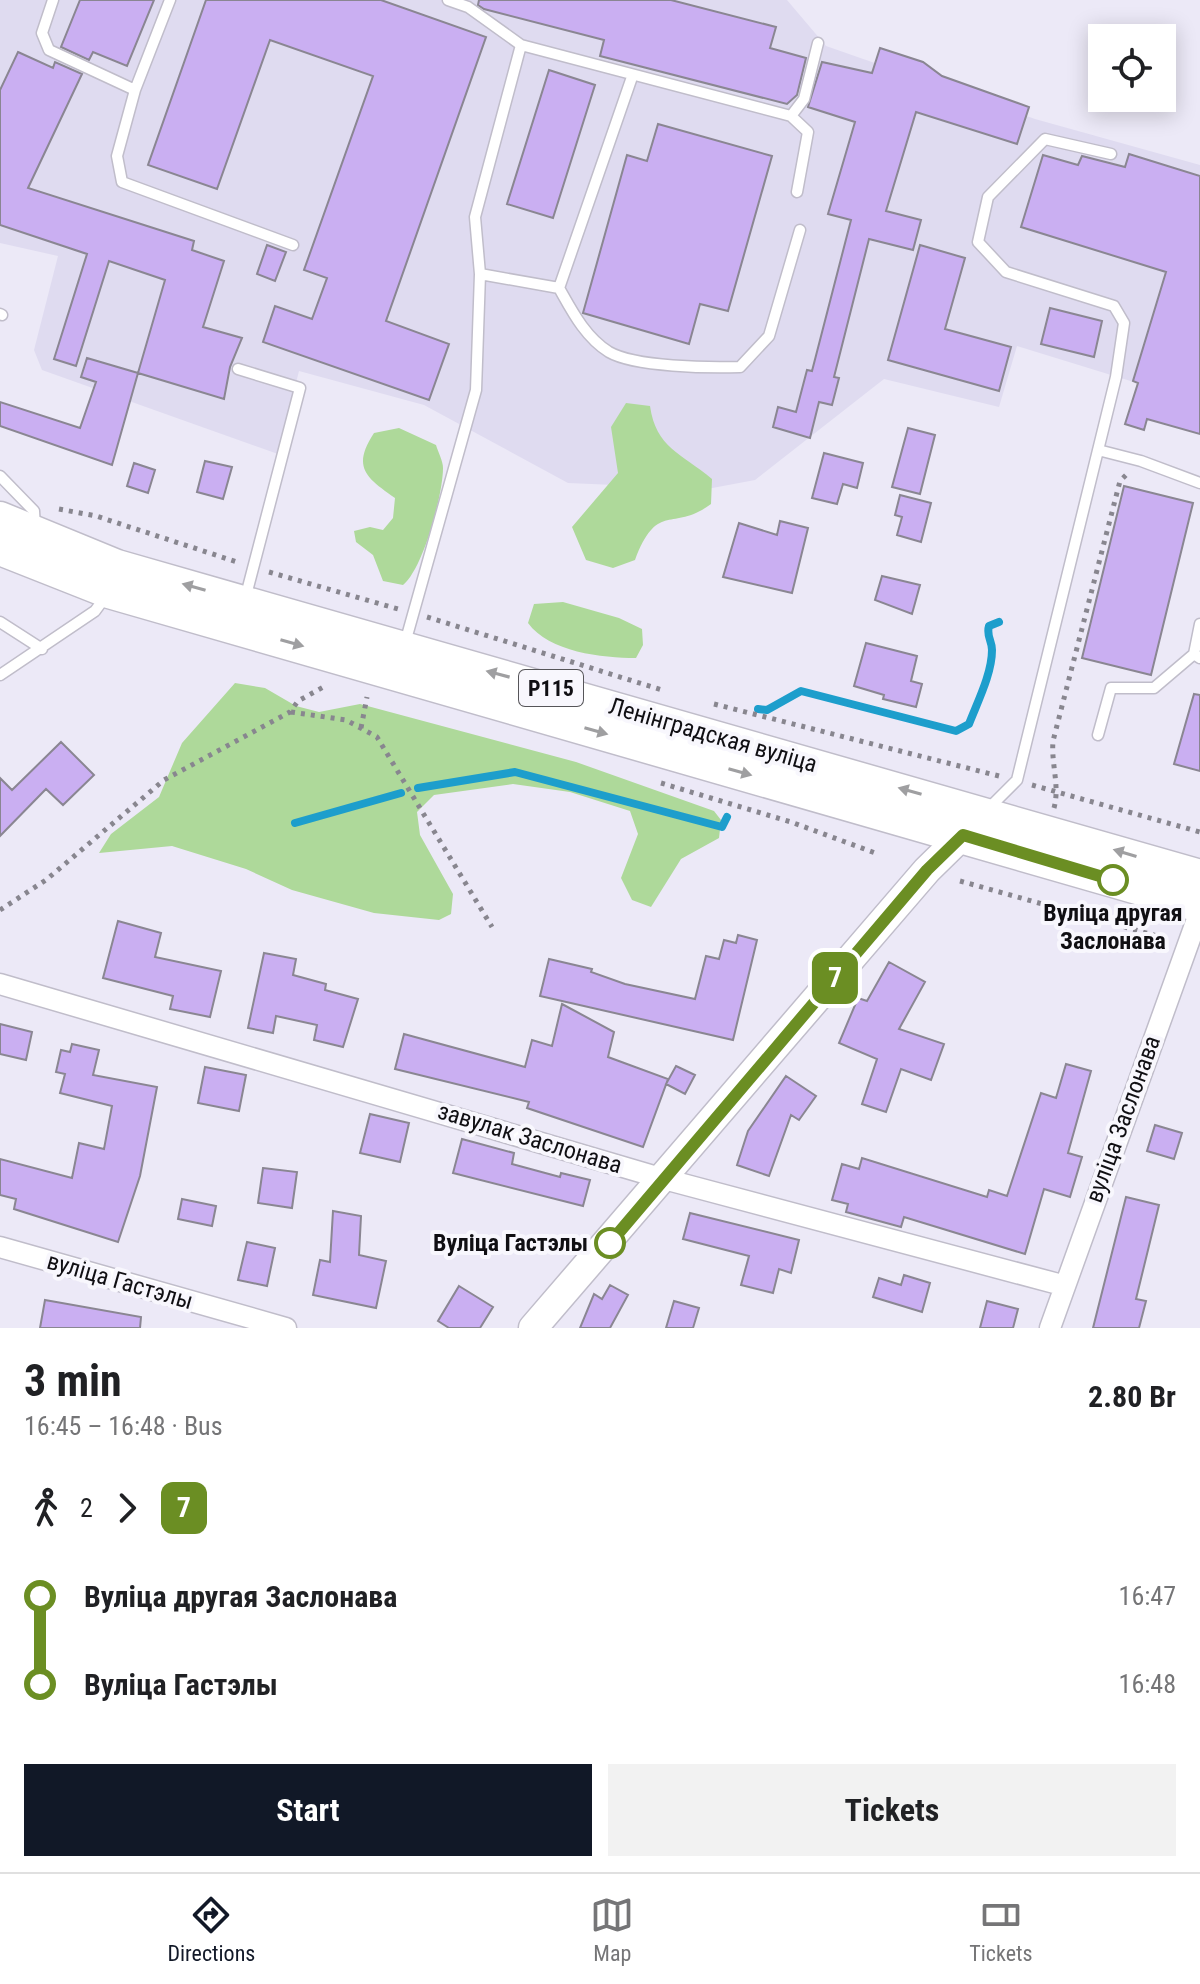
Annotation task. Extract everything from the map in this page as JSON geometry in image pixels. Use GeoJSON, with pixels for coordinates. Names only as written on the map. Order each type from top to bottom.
{"type":"FeatureCollection","features":[{"type":"Feature","properties":{"kind":"main road","name":"Ленінградская вуліца"},"geometry":{"type":"LineString","coordinates":[[0,518],[24,539],[113,579],[974,824],[1200,876]]}},
{"type":"Feature","properties":{"kind":"main road","name":"Ленінградская вуліца"},"geometry":{"type":"LineString","coordinates":[[974,824],[1200,909]]}},
{"type":"Feature","properties":{"kind":"main road"},"geometry":{"type":"LineString","coordinates":[[533,1328],[921,877],[974,824]]}},
{"type":"Feature","properties":{"kind":"street","name":"вуліца Заслонава"},"geometry":{"type":"LineString","coordinates":[[1050,1328],[1062,1285],[1200,909]]}},
{"type":"Feature","properties":{"kind":"street","name":"завулак Заслонава"},"geometry":{"type":"LineString","coordinates":[[0,984],[664,1179],[1062,1285]]}},
{"type":"Feature","properties":{"kind":"street","name":"вуліца Гастэлы"},"geometry":{"type":"LineString","coordinates":[[0,1247],[286,1328]]}},
{"type":"Feature","properties":{"kind":"lane"},"geometry":{"type":"LineString","coordinates":[[53,0],[42,33],[49,50],[135,90]]}},
{"type":"Feature","properties":{"kind":"lane"},"geometry":{"type":"LineString","coordinates":[[170,0],[135,90],[117,156],[122,182],[293,245]]}},
{"type":"Feature","properties":{"kind":"lane"},"geometry":{"type":"LineString","coordinates":[[448,0],[468,7],[521,45],[632,77],[791,116],[808,132],[797,192]]}},
{"type":"Feature","properties":{"kind":"lane"},"geometry":{"type":"LineString","coordinates":[[791,116],[804,99],[818,43]]}},
{"type":"Feature","properties":{"kind":"lane"},"geometry":{"type":"LineString","coordinates":[[401,661],[476,390],[480,274],[475,217],[521,45]]}},
{"type":"Feature","properties":{"kind":"lane"},"geometry":{"type":"LineString","coordinates":[[632,77],[559,288],[579,323],[610,353],[685,368],[740,367],[769,336],[800,230]]}},
{"type":"Feature","properties":{"kind":"lane"},"geometry":{"type":"LineString","coordinates":[[974,824],[1017,780],[1098,450],[1124,323],[1114,306],[1006,272],[978,242],[988,197],[1045,139],[1111,154]]}},
{"type":"Feature","properties":{"kind":"lane"},"geometry":{"type":"LineString","coordinates":[[480,274],[559,288]]}},
{"type":"Feature","properties":{"kind":"lane"},"geometry":{"type":"LineString","coordinates":[[238,369],[300,388],[241,614]]}},
{"type":"Feature","properties":{"kind":"lane"},"geometry":{"type":"LineString","coordinates":[[1098,450],[1141,461],[1200,483]]}},
{"type":"Feature","properties":{"kind":"lane"},"geometry":{"type":"LineString","coordinates":[[0,476],[24,539]]}},
{"type":"Feature","properties":{"kind":"lane"},"geometry":{"type":"LineString","coordinates":[[0,675],[95,611],[113,579]]}},
{"type":"Feature","properties":{"kind":"lane"},"geometry":{"type":"LineString","coordinates":[[0,622],[42,649]]}},
{"type":"Feature","properties":{"kind":"lane"},"geometry":{"type":"LineString","coordinates":[[1098,735],[1111,688],[1154,688],[1197,656],[1200,624]]}},
{"type":"Feature","properties":{"kind":"path"},"geometry":{"type":"LineString","coordinates":[[1058,792],[1051,764],[1053,741],[1120,481],[1141,461]]}},
{"type":"Feature","properties":{"kind":"path"},"geometry":{"type":"LineString","coordinates":[[24,539],[51,508],[96,516],[254,567],[673,693]]}},
{"type":"Feature","properties":{"kind":"path"},"geometry":{"type":"LineString","coordinates":[[0,910],[46,880],[164,780],[290,712],[298,701],[327,685]]}},
{"type":"Feature","properties":{"kind":"path"},"geometry":{"type":"LineString","coordinates":[[361,728],[367,697]]}},
{"type":"Feature","properties":{"kind":"path"},"geometry":{"type":"LineString","coordinates":[[702,701],[1017,780],[1200,832]]}},
{"type":"Feature","properties":{"kind":"path"},"geometry":{"type":"LineString","coordinates":[[290,712],[346,720],[377,737],[492,927]]}},
{"type":"Feature","properties":{"kind":"path"},"geometry":{"type":"LineString","coordinates":[[960,881],[1187,944]]}},
{"type":"Feature","properties":{"kind":"shaded area"},"geometry":{"type":"Polygon","coordinates":[[[0,0],[787,0],[826,46],[1035,119],[1200,165],[1200,255],[1163,391],[1017,346],[999,407],[884,379],[755,480],[707,489],[568,483],[424,405],[299,371],[278,454],[42,370],[34,350],[58,256],[0,243],[0,0]]]}},
{"type":"Feature","properties":{"kind":"green space"},"geometry":{"type":"Polygon","coordinates":[[[626,403],[650,406],[653,420],[664,441],[712,479],[711,504],[686,517],[659,524],[643,542],[635,560],[613,568],[586,560],[572,527],[618,473],[611,427],[626,403]]]}},
{"type":"Feature","properties":{"kind":"green space"},"geometry":{"type":"Polygon","coordinates":[[[399,428],[436,445],[443,468],[440,495],[430,531],[418,564],[403,585],[383,581],[373,555],[356,542],[354,531],[370,527],[383,530],[393,518],[395,498],[369,477],[363,463],[367,445],[374,433],[399,428]]]}},
{"type":"Feature","properties":{"kind":"green space"},"geometry":{"type":"Polygon","coordinates":[[[563,602],[619,618],[642,629],[643,645],[636,658],[592,655],[562,647],[537,633],[528,623],[534,604],[563,602]]]}},
{"type":"Feature","properties":{"kind":"green space"},"geometry":{"type":"Polygon","coordinates":[[[235,683],[265,688],[296,706],[319,712],[360,704],[576,762],[714,811],[721,820],[719,838],[681,859],[651,907],[632,900],[621,878],[638,834],[630,811],[570,792],[513,784],[434,795],[417,812],[420,835],[453,894],[451,914],[439,920],[374,913],[292,890],[246,869],[172,846],[99,853],[111,834],[159,797],[182,743],[235,683]]]}},
{"type":"Feature","properties":{"kind":"building"},"geometry":{"type":"Polygon","coordinates":[[[80,0],[154,0],[127,66],[93,52],[89,60],[61,47],[80,0]]]}},
{"type":"Feature","properties":{"kind":"building"},"geometry":{"type":"Polygon","coordinates":[[[206,0],[381,0],[486,37],[386,321],[449,344],[429,400],[263,342],[275,306],[312,319],[327,278],[304,270],[373,76],[270,40],[217,189],[148,165],[206,0]]]}},
{"type":"Feature","properties":{"kind":"building"},"geometry":{"type":"Polygon","coordinates":[[[479,0],[671,0],[776,27],[770,48],[806,58],[797,95],[787,104],[600,56],[604,40],[484,9],[478,5],[479,0]]]}},
{"type":"Feature","properties":{"kind":"building"},"geometry":{"type":"Polygon","coordinates":[[[880,48],[923,62],[942,76],[1029,107],[1017,144],[916,112],[886,211],[921,220],[913,250],[869,239],[834,377],[839,378],[832,405],[819,402],[810,438],[773,427],[778,407],[796,412],[807,370],[812,371],[851,220],[828,214],[855,122],[808,107],[822,62],[872,73],[880,48]]]}},
{"type":"Feature","properties":{"kind":"building"},"geometry":{"type":"Polygon","coordinates":[[[18,52],[53,68],[55,62],[82,74],[28,188],[194,241],[192,250],[224,261],[203,327],[242,338],[230,367],[224,399],[138,373],[165,280],[109,261],[76,366],[54,359],[87,254],[0,225],[0,90],[18,52]]]}},
{"type":"Feature","properties":{"kind":"building"},"geometry":{"type":"Polygon","coordinates":[[[549,70],[595,85],[553,218],[507,204],[549,70]]]}},
{"type":"Feature","properties":{"kind":"building"},"geometry":{"type":"Polygon","coordinates":[[[658,124],[772,156],[728,311],[700,304],[689,344],[583,313],[627,155],[647,161],[658,124]]]}},
{"type":"Feature","properties":{"kind":"building"},"geometry":{"type":"Polygon","coordinates":[[[1129,154],[1200,176],[1200,434],[1147,419],[1144,430],[1125,424],[1138,383],[1133,381],[1166,272],[1021,227],[1043,155],[1078,165],[1082,156],[1125,167],[1129,154]]]}},
{"type":"Feature","properties":{"kind":"building"},"geometry":{"type":"Polygon","coordinates":[[[267,245],[286,252],[275,281],[257,274],[267,245]]]}},
{"type":"Feature","properties":{"kind":"building"},"geometry":{"type":"Polygon","coordinates":[[[920,245],[965,258],[945,329],[1011,347],[999,391],[888,360],[920,245]]]}},
{"type":"Feature","properties":{"kind":"building"},"geometry":{"type":"Polygon","coordinates":[[[1050,308],[1102,321],[1094,357],[1041,344],[1050,308]]]}},
{"type":"Feature","properties":{"kind":"building"},"geometry":{"type":"Polygon","coordinates":[[[87,358],[138,373],[112,465],[0,426],[0,402],[80,428],[96,382],[81,377],[87,358]]]}},
{"type":"Feature","properties":{"kind":"building"},"geometry":{"type":"Polygon","coordinates":[[[908,428],[935,435],[920,494],[892,487],[908,428]]]}},
{"type":"Feature","properties":{"kind":"building"},"geometry":{"type":"Polygon","coordinates":[[[824,453],[863,463],[857,488],[843,484],[837,504],[812,498],[824,453]]]}},
{"type":"Feature","properties":{"kind":"building"},"geometry":{"type":"Polygon","coordinates":[[[205,461],[232,467],[223,499],[197,492],[205,461]]]}},
{"type":"Feature","properties":{"kind":"building"},"geometry":{"type":"Polygon","coordinates":[[[134,463],[155,470],[148,493],[127,486],[134,463]]]}},
{"type":"Feature","properties":{"kind":"building"},"geometry":{"type":"Polygon","coordinates":[[[1124,486],[1193,503],[1151,675],[1082,658],[1124,486]]]}},
{"type":"Feature","properties":{"kind":"building"},"geometry":{"type":"Polygon","coordinates":[[[900,495],[931,503],[921,542],[897,535],[902,517],[895,515],[900,495]]]}},
{"type":"Feature","properties":{"kind":"building"},"geometry":{"type":"Polygon","coordinates":[[[780,521],[808,528],[792,593],[723,577],[739,523],[777,535],[780,521]]]}},
{"type":"Feature","properties":{"kind":"building"},"geometry":{"type":"Polygon","coordinates":[[[882,576],[920,585],[912,614],[875,600],[882,576]]]}},
{"type":"Feature","properties":{"kind":"building"},"geometry":{"type":"Polygon","coordinates":[[[866,643],[917,656],[911,681],[922,684],[916,707],[883,699],[884,695],[854,686],[866,643]]]}},
{"type":"Feature","properties":{"kind":"building"},"geometry":{"type":"Polygon","coordinates":[[[1194,694],[1200,695],[1200,771],[1174,764],[1194,694]]]}},
{"type":"Feature","properties":{"kind":"building"},"geometry":{"type":"Polygon","coordinates":[[[61,742],[94,775],[63,805],[46,789],[0,836],[0,778],[12,790],[61,742]]]}},
{"type":"Feature","properties":{"kind":"building"},"geometry":{"type":"Polygon","coordinates":[[[118,921],[161,933],[155,957],[221,971],[210,1017],[170,1009],[173,996],[103,978],[118,921]]]}},
{"type":"Feature","properties":{"kind":"building"},"geometry":{"type":"Polygon","coordinates":[[[738,935],[757,940],[733,1040],[540,996],[549,959],[592,969],[591,972],[625,984],[695,999],[706,956],[719,959],[724,940],[736,943],[738,935]]]}},
{"type":"Feature","properties":{"kind":"building"},"geometry":{"type":"Polygon","coordinates":[[[264,953],[296,959],[293,975],[326,984],[325,990],[358,999],[343,1047],[314,1040],[317,1025],[276,1016],[273,1033],[248,1028],[264,953]]]}},
{"type":"Feature","properties":{"kind":"building"},"geometry":{"type":"Polygon","coordinates":[[[889,962],[925,982],[899,1029],[944,1044],[931,1080],[901,1069],[886,1112],[862,1104],[877,1059],[839,1043],[858,998],[867,1001],[889,962]]]}},
{"type":"Feature","properties":{"kind":"building"},"geometry":{"type":"Polygon","coordinates":[[[562,1004],[614,1032],[608,1057],[668,1079],[643,1147],[527,1108],[529,1102],[395,1069],[404,1034],[525,1067],[532,1040],[552,1046],[562,1004]]]}},
{"type":"Feature","properties":{"kind":"building"},"geometry":{"type":"Polygon","coordinates":[[[0,1024],[32,1032],[26,1060],[0,1054],[0,1024]]]}},
{"type":"Feature","properties":{"kind":"building"},"geometry":{"type":"Polygon","coordinates":[[[72,1044],[99,1050],[93,1075],[157,1087],[140,1176],[118,1242],[14,1209],[16,1199],[0,1195],[0,1159],[72,1178],[79,1143],[104,1149],[112,1106],[60,1093],[65,1074],[56,1072],[61,1050],[70,1052],[72,1044]]]}},
{"type":"Feature","properties":{"kind":"building"},"geometry":{"type":"Polygon","coordinates":[[[1066,1064],[1091,1071],[1068,1153],[1082,1157],[1070,1197],[1044,1189],[1025,1254],[904,1217],[901,1227],[846,1212],[848,1204],[832,1200],[842,1164],[859,1169],[862,1158],[987,1197],[989,1190],[1007,1196],[1041,1093],[1056,1098],[1066,1064]]]}},
{"type":"Feature","properties":{"kind":"building"},"geometry":{"type":"Polygon","coordinates":[[[676,1066],[695,1075],[685,1094],[666,1084],[676,1066]]]}},
{"type":"Feature","properties":{"kind":"building"},"geometry":{"type":"Polygon","coordinates":[[[205,1067],[246,1075],[239,1111],[198,1103],[205,1067]]]}},
{"type":"Feature","properties":{"kind":"building"},"geometry":{"type":"Polygon","coordinates":[[[786,1076],[816,1096],[799,1120],[791,1115],[769,1176],[737,1165],[748,1131],[786,1076]]]}},
{"type":"Feature","properties":{"kind":"building"},"geometry":{"type":"Polygon","coordinates":[[[370,1114],[409,1123],[400,1162],[360,1153],[370,1114]]]}},
{"type":"Feature","properties":{"kind":"building"},"geometry":{"type":"Polygon","coordinates":[[[1155,1125],[1182,1133],[1174,1159],[1147,1151],[1155,1125]]]}},
{"type":"Feature","properties":{"kind":"building"},"geometry":{"type":"Polygon","coordinates":[[[462,1139],[514,1153],[512,1164],[560,1177],[561,1173],[590,1180],[583,1206],[453,1173],[462,1139]]]}},
{"type":"Feature","properties":{"kind":"building"},"geometry":{"type":"Polygon","coordinates":[[[263,1168],[297,1172],[292,1208],[258,1203],[263,1168]]]}},
{"type":"Feature","properties":{"kind":"building"},"geometry":{"type":"Polygon","coordinates":[[[1126,1197],[1159,1205],[1136,1299],[1146,1301],[1139,1328],[1093,1328],[1126,1197]]]}},
{"type":"Feature","properties":{"kind":"building"},"geometry":{"type":"Polygon","coordinates":[[[182,1199],[216,1206],[212,1226],[178,1219],[182,1199]]]}},
{"type":"Feature","properties":{"kind":"building"},"geometry":{"type":"Polygon","coordinates":[[[333,1211],[361,1216],[359,1255],[386,1261],[376,1308],[313,1295],[320,1260],[330,1262],[333,1211]]]}},
{"type":"Feature","properties":{"kind":"building"},"geometry":{"type":"Polygon","coordinates":[[[690,1213],[799,1240],[791,1273],[779,1269],[773,1293],[741,1285],[749,1256],[683,1239],[690,1213]]]}},
{"type":"Feature","properties":{"kind":"building"},"geometry":{"type":"Polygon","coordinates":[[[247,1242],[275,1248],[267,1286],[238,1280],[247,1242]]]}},
{"type":"Feature","properties":{"kind":"building"},"geometry":{"type":"Polygon","coordinates":[[[904,1275],[930,1283],[922,1312],[873,1297],[879,1278],[901,1285],[904,1275]]]}},
{"type":"Feature","properties":{"kind":"building"},"geometry":{"type":"Polygon","coordinates":[[[610,1285],[628,1295],[610,1328],[580,1328],[594,1294],[602,1299],[610,1285]]]}},
{"type":"Feature","properties":{"kind":"building"},"geometry":{"type":"Polygon","coordinates":[[[459,1286],[493,1307],[480,1328],[449,1328],[438,1321],[459,1286]]]}},
{"type":"Feature","properties":{"kind":"building"},"geometry":{"type":"Polygon","coordinates":[[[45,1300],[141,1317],[140,1328],[40,1328],[45,1300]]]}},
{"type":"Feature","properties":{"kind":"building"},"geometry":{"type":"Polygon","coordinates":[[[674,1301],[699,1308],[693,1328],[666,1328],[674,1301]]]}},
{"type":"Feature","properties":{"kind":"building"},"geometry":{"type":"Polygon","coordinates":[[[987,1301],[1018,1309],[1013,1328],[980,1328],[987,1301]]]}},
{"type":"Feature","properties":{"kind":"waterway"},"geometry":{"type":"LineString","coordinates":[[758,709],[767,710],[801,691],[956,731],[969,724],[980,698],[991,659],[989,626],[999,622]]}},
{"type":"Feature","properties":{"kind":"waterway"},"geometry":{"type":"LineString","coordinates":[[418,788],[515,772],[722,827],[727,817]]}},
{"type":"Feature","properties":{"kind":"waterway"},"geometry":{"type":"LineString","coordinates":[[295,823],[401,793]]}},
{"type":"Feature","properties":{"kind":"bus line","name":"7"},"geometry":{"type":"LineString","coordinates":[[610,1243],[927,870],[963,835],[1113,880]]}},
{"type":"Feature","properties":{"kind":"place","name":"Вуліца другая Заслонава"},"geometry":{"type":"Point","coordinates":[1113,880]}},
{"type":"Feature","properties":{"kind":"place","name":"Вуліца Гастэлы"},"geometry":{"type":"Point","coordinates":[610,1243]}}]}
